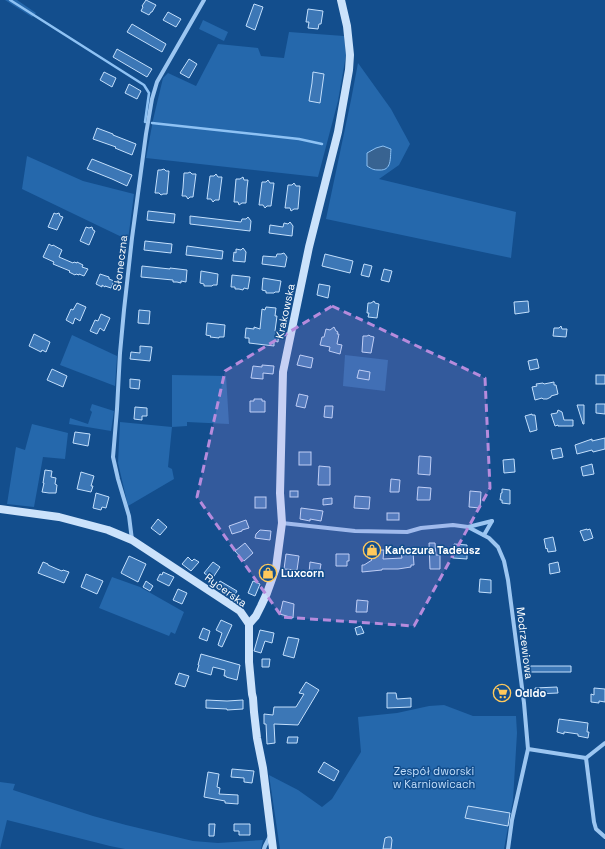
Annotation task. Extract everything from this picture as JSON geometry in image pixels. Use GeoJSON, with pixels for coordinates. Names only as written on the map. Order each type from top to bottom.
{"type":"FeatureCollection","features":[{"type":"Feature","properties":{"kind":"street","name":"Słoneczna"},"geometry":{"type":"LineString","coordinates":[[132,540],[129,516],[113,457],[119,386],[120,353],[132,238],[146,134],[152,99],[157,82],[204,0]]}},
{"type":"Feature","properties":{"kind":"street","name":"Krakowska"},"geometry":{"type":"LineString","coordinates":[[249,624],[256,616],[276,568],[282,523],[280,493],[283,372],[311,240],[338,132],[349,70],[350,55],[347,26],[341,0]]}},
{"type":"Feature","properties":{"kind":"street","name":"Rycerska"},"geometry":{"type":"LineString","coordinates":[[0,509],[59,517],[108,530],[132,540],[240,611],[249,624],[249,662],[252,694],[257,738],[272,832],[273,849]]}},
{"type":"Feature","properties":{"kind":"street","name":"Modrzewiowa"},"geometry":{"type":"LineString","coordinates":[[282,523],[355,531],[407,532],[420,528],[453,525],[468,526],[492,521],[484,535]]}},
{"type":"Feature","properties":{"kind":"street","name":"Modrzewiowa"},"geometry":{"type":"LineString","coordinates":[[468,526],[489,538],[498,547],[504,561],[508,580],[524,703],[528,749],[512,820],[508,849]]}},
{"type":"Feature","properties":{"kind":"street"},"geometry":{"type":"LineString","coordinates":[[528,749],[586,758],[605,743]]}},
{"type":"Feature","properties":{"kind":"street"},"geometry":{"type":"LineString","coordinates":[[586,758],[594,822],[596,829],[605,837]]}},
{"type":"Feature","properties":{"kind":"street"},"geometry":{"type":"LineString","coordinates":[[264,849],[272,832]]}},
{"type":"Feature","properties":{"kind":"highlighted area"},"geometry":{"type":"Polygon","coordinates":[[[332,306],[485,378],[490,488],[414,626],[282,617],[197,497],[225,371],[332,306]]]}},
{"type":"Feature","properties":{"kind":"green space"},"geometry":{"type":"Polygon","coordinates":[[[5,0],[17,0],[36,13],[32,17],[5,0]]]}},
{"type":"Feature","properties":{"kind":"green space"},"geometry":{"type":"Polygon","coordinates":[[[203,20],[228,32],[224,41],[199,29],[203,20]]]}},
{"type":"Feature","properties":{"kind":"green space"},"geometry":{"type":"Polygon","coordinates":[[[289,32],[344,36],[346,55],[338,101],[318,177],[146,158],[163,78],[168,73],[196,86],[218,44],[258,48],[261,56],[284,58],[289,32]]]}},
{"type":"Feature","properties":{"kind":"green space"},"geometry":{"type":"Polygon","coordinates":[[[358,63],[391,109],[410,144],[399,165],[379,179],[516,212],[511,258],[326,219],[358,63]]]}},
{"type":"Feature","properties":{"kind":"green space"},"geometry":{"type":"Polygon","coordinates":[[[27,156],[83,181],[134,194],[128,240],[22,189],[27,156]]]}},
{"type":"Feature","properties":{"kind":"green space"},"geometry":{"type":"Polygon","coordinates":[[[72,335],[117,356],[115,386],[60,365],[72,335]]]}},
{"type":"Feature","properties":{"kind":"green space"},"geometry":{"type":"Polygon","coordinates":[[[345,355],[388,360],[385,391],[343,386],[345,355]]]}},
{"type":"Feature","properties":{"kind":"green space"},"geometry":{"type":"Polygon","coordinates":[[[172,375],[226,376],[229,424],[187,422],[187,426],[172,427],[172,375]]]}},
{"type":"Feature","properties":{"kind":"green space"},"geometry":{"type":"Polygon","coordinates":[[[92,404],[114,411],[111,431],[69,424],[70,418],[88,424],[92,412],[90,410],[92,404]]]}},
{"type":"Feature","properties":{"kind":"green space"},"geometry":{"type":"Polygon","coordinates":[[[120,422],[172,427],[168,467],[172,469],[174,479],[128,506],[118,463],[120,422]]]}},
{"type":"Feature","properties":{"kind":"green space"},"geometry":{"type":"Polygon","coordinates":[[[32,424],[68,433],[65,459],[43,457],[34,507],[7,504],[16,447],[25,450],[32,424]]]}},
{"type":"Feature","properties":{"kind":"green space"},"geometry":{"type":"Polygon","coordinates":[[[112,577],[140,587],[184,612],[175,634],[171,632],[169,636],[99,608],[112,577]]]}},
{"type":"Feature","properties":{"kind":"green space","name":"Zespół dworski w Karniowicach"},"geometry":{"type":"Polygon","coordinates":[[[444,705],[473,716],[516,716],[517,733],[513,800],[504,849],[280,849],[269,775],[298,790],[322,807],[332,799],[361,752],[358,717],[397,713],[429,706],[444,705]]]}},
{"type":"Feature","properties":{"kind":"green space"},"geometry":{"type":"Polygon","coordinates":[[[0,782],[15,784],[13,790],[126,825],[193,841],[218,843],[263,840],[261,849],[125,849],[7,820],[0,849],[0,782]]]}},
{"type":"Feature","properties":{"kind":"shaded area"},"geometry":{"type":"Polygon","coordinates":[[[383,146],[391,149],[390,163],[388,166],[383,170],[375,170],[367,166],[367,153],[383,146]]]}},
{"type":"Feature","properties":{"kind":"building"},"geometry":{"type":"Polygon","coordinates":[[[146,0],[156,5],[149,15],[141,11],[146,0]]]}},
{"type":"Feature","properties":{"kind":"building"},"geometry":{"type":"Polygon","coordinates":[[[254,4],[263,7],[255,30],[246,26],[254,4]]]}},
{"type":"Feature","properties":{"kind":"building"},"geometry":{"type":"Polygon","coordinates":[[[308,9],[323,11],[321,24],[319,24],[318,29],[308,28],[309,22],[306,22],[308,9]]]}},
{"type":"Feature","properties":{"kind":"building"},"geometry":{"type":"Polygon","coordinates":[[[168,12],[181,19],[176,27],[163,20],[168,12]]]}},
{"type":"Feature","properties":{"kind":"building"},"geometry":{"type":"Polygon","coordinates":[[[132,24],[166,44],[162,52],[127,32],[132,24]]]}},
{"type":"Feature","properties":{"kind":"building"},"geometry":{"type":"Polygon","coordinates":[[[117,49],[152,69],[147,77],[113,57],[117,49]]]}},
{"type":"Feature","properties":{"kind":"building"},"geometry":{"type":"Polygon","coordinates":[[[189,59],[197,64],[189,78],[180,73],[189,59]]]}},
{"type":"Feature","properties":{"kind":"building"},"geometry":{"type":"Polygon","coordinates":[[[104,72],[116,78],[112,87],[100,80],[104,72]]]}},
{"type":"Feature","properties":{"kind":"building"},"geometry":{"type":"Polygon","coordinates":[[[313,72],[324,74],[320,103],[309,101],[313,72]]]}},
{"type":"Feature","properties":{"kind":"building"},"geometry":{"type":"Polygon","coordinates":[[[129,84],[141,91],[137,99],[125,93],[129,84]]]}},
{"type":"Feature","properties":{"kind":"building"},"geometry":{"type":"Polygon","coordinates":[[[97,128],[136,144],[132,155],[115,148],[116,147],[93,139],[97,128]]]}},
{"type":"Feature","properties":{"kind":"building"},"geometry":{"type":"Polygon","coordinates":[[[92,159],[132,175],[127,186],[87,169],[92,159]]]}},
{"type":"Feature","properties":{"kind":"building"},"geometry":{"type":"Polygon","coordinates":[[[164,169],[169,171],[167,194],[161,195],[159,193],[155,193],[158,170],[164,169]]]}},
{"type":"Feature","properties":{"kind":"building"},"geometry":{"type":"Polygon","coordinates":[[[190,172],[192,174],[196,174],[193,197],[188,199],[186,196],[182,196],[184,173],[190,172]]]}},
{"type":"Feature","properties":{"kind":"building"},"geometry":{"type":"Polygon","coordinates":[[[216,174],[218,177],[222,177],[219,200],[215,200],[213,202],[211,199],[207,199],[210,176],[214,176],[216,174]]]}},
{"type":"Feature","properties":{"kind":"building"},"geometry":{"type":"Polygon","coordinates":[[[243,177],[244,180],[248,180],[246,203],[239,205],[238,202],[234,202],[236,179],[243,177]]]}},
{"type":"Feature","properties":{"kind":"building"},"geometry":{"type":"Polygon","coordinates":[[[268,180],[270,183],[274,183],[271,206],[267,206],[265,208],[263,205],[259,205],[262,182],[266,182],[268,180]]]}},
{"type":"Feature","properties":{"kind":"building"},"geometry":{"type":"Polygon","coordinates":[[[294,183],[296,186],[300,186],[298,209],[291,211],[290,208],[285,208],[288,185],[292,185],[294,183]]]}},
{"type":"Feature","properties":{"kind":"building"},"geometry":{"type":"Polygon","coordinates":[[[148,211],[175,214],[174,223],[147,220],[148,211]]]}},
{"type":"Feature","properties":{"kind":"building"},"geometry":{"type":"Polygon","coordinates":[[[54,213],[59,213],[60,216],[63,217],[57,230],[48,227],[54,213]]]}},
{"type":"Feature","properties":{"kind":"building"},"geometry":{"type":"Polygon","coordinates":[[[190,216],[241,222],[242,219],[246,219],[248,217],[251,221],[250,231],[190,224],[190,216]]]}},
{"type":"Feature","properties":{"kind":"building"},"geometry":{"type":"Polygon","coordinates":[[[290,222],[293,226],[292,236],[269,233],[270,225],[283,227],[284,223],[288,224],[290,222]]]}},
{"type":"Feature","properties":{"kind":"building"},"geometry":{"type":"Polygon","coordinates":[[[86,227],[92,227],[95,231],[89,245],[80,241],[86,227]]]}},
{"type":"Feature","properties":{"kind":"building"},"geometry":{"type":"Polygon","coordinates":[[[145,241],[172,244],[171,253],[144,250],[145,241]]]}},
{"type":"Feature","properties":{"kind":"building"},"geometry":{"type":"Polygon","coordinates":[[[49,244],[62,250],[59,257],[73,263],[77,262],[83,265],[82,267],[88,269],[84,276],[79,274],[75,275],[43,257],[49,244]]]}},
{"type":"Feature","properties":{"kind":"building"},"geometry":{"type":"Polygon","coordinates":[[[187,246],[223,251],[222,259],[186,255],[187,246]]]}},
{"type":"Feature","properties":{"kind":"building"},"geometry":{"type":"Polygon","coordinates":[[[243,248],[246,252],[245,262],[233,261],[234,252],[236,253],[236,249],[241,250],[243,248]]]}},
{"type":"Feature","properties":{"kind":"building"},"geometry":{"type":"Polygon","coordinates":[[[284,253],[287,257],[285,267],[262,264],[263,256],[276,257],[277,254],[284,253]]]}},
{"type":"Feature","properties":{"kind":"building"},"geometry":{"type":"Polygon","coordinates":[[[325,254],[353,261],[350,273],[322,266],[325,254]]]}},
{"type":"Feature","properties":{"kind":"building"},"geometry":{"type":"Polygon","coordinates":[[[364,264],[372,266],[369,277],[361,275],[364,264]]]}},
{"type":"Feature","properties":{"kind":"building"},"geometry":{"type":"Polygon","coordinates":[[[142,266],[187,270],[186,282],[181,281],[181,283],[173,282],[173,280],[141,277],[142,266]]]}},
{"type":"Feature","properties":{"kind":"building"},"geometry":{"type":"Polygon","coordinates":[[[384,269],[392,271],[389,282],[381,280],[384,269]]]}},
{"type":"Feature","properties":{"kind":"building"},"geometry":{"type":"Polygon","coordinates":[[[201,271],[218,274],[217,285],[204,286],[204,284],[200,283],[201,271]]]}},
{"type":"Feature","properties":{"kind":"building"},"geometry":{"type":"Polygon","coordinates":[[[100,274],[109,277],[109,279],[114,281],[111,288],[102,285],[102,287],[96,284],[100,274]]]}},
{"type":"Feature","properties":{"kind":"building"},"geometry":{"type":"Polygon","coordinates":[[[232,275],[250,277],[248,289],[244,288],[243,290],[231,287],[232,275]]]}},
{"type":"Feature","properties":{"kind":"building"},"geometry":{"type":"Polygon","coordinates":[[[263,278],[281,281],[279,292],[266,293],[266,291],[262,290],[263,278]]]}},
{"type":"Feature","properties":{"kind":"building"},"geometry":{"type":"Polygon","coordinates":[[[319,284],[330,286],[328,298],[317,295],[319,284]]]}},
{"type":"Feature","properties":{"kind":"building"},"geometry":{"type":"Polygon","coordinates":[[[374,301],[375,303],[379,304],[377,318],[368,317],[369,313],[367,313],[368,303],[374,301]]]}},
{"type":"Feature","properties":{"kind":"building"},"geometry":{"type":"Polygon","coordinates":[[[528,301],[529,312],[515,314],[514,302],[528,301]]]}},
{"type":"Feature","properties":{"kind":"building"},"geometry":{"type":"Polygon","coordinates":[[[77,303],[86,307],[80,321],[75,318],[73,324],[66,320],[71,309],[73,310],[77,303]]]}},
{"type":"Feature","properties":{"kind":"building"},"geometry":{"type":"Polygon","coordinates":[[[266,307],[276,308],[275,316],[277,316],[275,331],[279,331],[278,342],[274,341],[274,346],[249,343],[249,338],[245,338],[246,328],[254,329],[254,327],[260,329],[262,309],[265,310],[266,307]]]}},
{"type":"Feature","properties":{"kind":"building"},"geometry":{"type":"Polygon","coordinates":[[[139,310],[150,311],[149,324],[138,323],[139,310]]]}},
{"type":"Feature","properties":{"kind":"building"},"geometry":{"type":"Polygon","coordinates":[[[101,314],[110,318],[104,331],[100,328],[97,334],[90,331],[95,320],[98,321],[101,314]]]}},
{"type":"Feature","properties":{"kind":"building"},"geometry":{"type":"Polygon","coordinates":[[[207,323],[225,325],[224,337],[210,337],[211,336],[206,335],[207,323]]]}},
{"type":"Feature","properties":{"kind":"building"},"geometry":{"type":"Polygon","coordinates":[[[561,326],[562,329],[567,329],[566,337],[553,336],[554,328],[559,328],[561,326]]]}},
{"type":"Feature","properties":{"kind":"building"},"geometry":{"type":"Polygon","coordinates":[[[334,327],[338,332],[337,334],[339,334],[337,344],[342,345],[340,354],[329,351],[330,347],[320,345],[326,329],[330,330],[334,327]]]}},
{"type":"Feature","properties":{"kind":"building"},"geometry":{"type":"Polygon","coordinates":[[[34,334],[50,342],[46,352],[42,350],[41,352],[29,346],[34,334]]]}},
{"type":"Feature","properties":{"kind":"building"},"geometry":{"type":"Polygon","coordinates":[[[369,335],[374,337],[371,353],[362,352],[363,336],[369,335]]]}},
{"type":"Feature","properties":{"kind":"building"},"geometry":{"type":"Polygon","coordinates":[[[140,346],[152,347],[150,361],[130,359],[131,352],[140,353],[140,346]]]}},
{"type":"Feature","properties":{"kind":"building"},"geometry":{"type":"Polygon","coordinates":[[[300,355],[313,358],[311,368],[297,365],[300,355]]]}},
{"type":"Feature","properties":{"kind":"building"},"geometry":{"type":"Polygon","coordinates":[[[537,359],[539,368],[530,370],[528,361],[537,359]]]}},
{"type":"Feature","properties":{"kind":"building"},"geometry":{"type":"Polygon","coordinates":[[[262,365],[274,366],[273,374],[263,373],[263,379],[251,378],[253,366],[262,367],[262,365]]]}},
{"type":"Feature","properties":{"kind":"building"},"geometry":{"type":"Polygon","coordinates":[[[52,369],[67,376],[63,387],[47,380],[52,369]]]}},
{"type":"Feature","properties":{"kind":"building"},"geometry":{"type":"Polygon","coordinates":[[[359,370],[370,372],[369,380],[357,378],[359,370]]]}},
{"type":"Feature","properties":{"kind":"building"},"geometry":{"type":"Polygon","coordinates":[[[596,375],[605,375],[605,384],[596,384],[596,375]]]}},
{"type":"Feature","properties":{"kind":"building"},"geometry":{"type":"Polygon","coordinates":[[[130,379],[140,380],[139,389],[130,388],[130,379]]]}},
{"type":"Feature","properties":{"kind":"building"},"geometry":{"type":"Polygon","coordinates":[[[554,382],[558,394],[547,399],[542,398],[535,400],[532,387],[537,386],[536,384],[554,382]]]}},
{"type":"Feature","properties":{"kind":"building"},"geometry":{"type":"Polygon","coordinates":[[[299,394],[308,396],[305,408],[296,406],[299,394]]]}},
{"type":"Feature","properties":{"kind":"building"},"geometry":{"type":"Polygon","coordinates":[[[254,399],[262,399],[262,401],[265,401],[265,412],[250,412],[250,401],[254,401],[254,399]]]}},
{"type":"Feature","properties":{"kind":"building"},"geometry":{"type":"Polygon","coordinates":[[[596,404],[605,404],[605,414],[596,413],[596,404]]]}},
{"type":"Feature","properties":{"kind":"building"},"geometry":{"type":"Polygon","coordinates":[[[577,405],[584,405],[584,424],[583,424],[577,405]]]}},
{"type":"Feature","properties":{"kind":"building"},"geometry":{"type":"Polygon","coordinates":[[[325,406],[333,406],[332,418],[324,417],[325,406]]]}},
{"type":"Feature","properties":{"kind":"building"},"geometry":{"type":"Polygon","coordinates":[[[135,407],[147,408],[147,416],[142,416],[142,420],[134,419],[135,407]]]}},
{"type":"Feature","properties":{"kind":"building"},"geometry":{"type":"Polygon","coordinates":[[[558,410],[562,412],[564,420],[573,420],[573,426],[555,426],[551,414],[557,413],[558,410]]]}},
{"type":"Feature","properties":{"kind":"building"},"geometry":{"type":"Polygon","coordinates":[[[532,414],[535,415],[537,430],[530,432],[525,416],[532,414]]]}},
{"type":"Feature","properties":{"kind":"building"},"geometry":{"type":"Polygon","coordinates":[[[75,432],[90,434],[88,446],[73,443],[75,432]]]}},
{"type":"Feature","properties":{"kind":"building"},"geometry":{"type":"Polygon","coordinates":[[[605,438],[605,449],[593,452],[592,450],[577,454],[575,445],[592,439],[592,441],[605,438]]]}},
{"type":"Feature","properties":{"kind":"building"},"geometry":{"type":"Polygon","coordinates":[[[561,448],[563,457],[553,459],[551,450],[561,448]]]}},
{"type":"Feature","properties":{"kind":"building"},"geometry":{"type":"Polygon","coordinates":[[[299,452],[311,452],[311,465],[299,465],[299,452]]]}},
{"type":"Feature","properties":{"kind":"building"},"geometry":{"type":"Polygon","coordinates":[[[419,456],[431,457],[430,475],[418,474],[419,456]]]}},
{"type":"Feature","properties":{"kind":"building"},"geometry":{"type":"Polygon","coordinates":[[[514,459],[515,472],[504,473],[503,460],[514,459]]]}},
{"type":"Feature","properties":{"kind":"building"},"geometry":{"type":"Polygon","coordinates":[[[592,464],[594,474],[583,476],[581,467],[592,464]]]}},
{"type":"Feature","properties":{"kind":"building"},"geometry":{"type":"Polygon","coordinates":[[[319,466],[330,467],[330,485],[318,485],[319,466]]]}},
{"type":"Feature","properties":{"kind":"building"},"geometry":{"type":"Polygon","coordinates":[[[45,470],[52,471],[51,477],[56,478],[56,493],[42,492],[45,470]]]}},
{"type":"Feature","properties":{"kind":"building"},"geometry":{"type":"Polygon","coordinates":[[[81,472],[94,476],[91,492],[77,489],[81,472]]]}},
{"type":"Feature","properties":{"kind":"building"},"geometry":{"type":"Polygon","coordinates":[[[391,479],[400,480],[399,492],[390,492],[391,479]]]}},
{"type":"Feature","properties":{"kind":"building"},"geometry":{"type":"Polygon","coordinates":[[[418,487],[431,488],[430,500],[417,500],[418,487]]]}},
{"type":"Feature","properties":{"kind":"building"},"geometry":{"type":"Polygon","coordinates":[[[502,489],[510,490],[510,504],[502,503],[502,500],[500,500],[502,489]]]}},
{"type":"Feature","properties":{"kind":"building"},"geometry":{"type":"Polygon","coordinates":[[[290,491],[298,491],[298,497],[290,497],[290,491]]]}},
{"type":"Feature","properties":{"kind":"building"},"geometry":{"type":"Polygon","coordinates":[[[470,491],[481,492],[480,508],[469,507],[470,491]]]}},
{"type":"Feature","properties":{"kind":"building"},"geometry":{"type":"Polygon","coordinates":[[[96,493],[109,497],[106,508],[102,507],[101,510],[93,508],[96,493]]]}},
{"type":"Feature","properties":{"kind":"building"},"geometry":{"type":"Polygon","coordinates":[[[355,496],[370,497],[369,509],[354,508],[355,496]]]}},
{"type":"Feature","properties":{"kind":"building"},"geometry":{"type":"Polygon","coordinates":[[[255,497],[266,497],[266,508],[255,508],[255,497]]]}},
{"type":"Feature","properties":{"kind":"building"},"geometry":{"type":"Polygon","coordinates":[[[332,498],[332,504],[323,505],[323,499],[332,498]]]}},
{"type":"Feature","properties":{"kind":"building"},"geometry":{"type":"Polygon","coordinates":[[[301,508],[323,511],[321,521],[300,519],[301,508]]]}},
{"type":"Feature","properties":{"kind":"building"},"geometry":{"type":"Polygon","coordinates":[[[387,513],[399,513],[399,520],[387,520],[387,513]]]}},
{"type":"Feature","properties":{"kind":"building"},"geometry":{"type":"Polygon","coordinates":[[[158,519],[167,527],[160,535],[151,528],[158,519]]]}},
{"type":"Feature","properties":{"kind":"building"},"geometry":{"type":"Polygon","coordinates":[[[246,520],[249,528],[232,534],[229,526],[246,520]]]}},
{"type":"Feature","properties":{"kind":"building"},"geometry":{"type":"Polygon","coordinates":[[[590,529],[593,538],[584,541],[580,531],[590,529]]]}},
{"type":"Feature","properties":{"kind":"building"},"geometry":{"type":"Polygon","coordinates":[[[260,530],[271,531],[270,540],[255,538],[256,534],[260,530]]]}},
{"type":"Feature","properties":{"kind":"building"},"geometry":{"type":"Polygon","coordinates":[[[553,537],[556,551],[548,552],[544,539],[553,537]]]}},
{"type":"Feature","properties":{"kind":"building"},"geometry":{"type":"Polygon","coordinates":[[[245,543],[253,553],[244,561],[235,551],[245,543]]]}},
{"type":"Feature","properties":{"kind":"building"},"geometry":{"type":"Polygon","coordinates":[[[429,543],[435,543],[436,555],[440,555],[440,569],[430,569],[429,543]]]}},
{"type":"Feature","properties":{"kind":"building"},"geometry":{"type":"Polygon","coordinates":[[[454,544],[467,545],[467,559],[453,558],[454,544]]]}},
{"type":"Feature","properties":{"kind":"building"},"geometry":{"type":"Polygon","coordinates":[[[371,547],[384,550],[383,559],[402,558],[401,553],[413,552],[414,565],[411,565],[411,567],[398,569],[382,569],[362,572],[362,565],[372,560],[366,553],[366,548],[371,547]]]}},
{"type":"Feature","properties":{"kind":"building"},"geometry":{"type":"Polygon","coordinates":[[[286,554],[299,556],[297,570],[284,569],[286,554]]]}},
{"type":"Feature","properties":{"kind":"building"},"geometry":{"type":"Polygon","coordinates":[[[336,554],[349,554],[347,566],[336,566],[336,554]]]}},
{"type":"Feature","properties":{"kind":"building"},"geometry":{"type":"Polygon","coordinates":[[[129,556],[146,564],[138,582],[121,573],[129,556]]]}},
{"type":"Feature","properties":{"kind":"building"},"geometry":{"type":"Polygon","coordinates":[[[188,557],[192,561],[194,559],[199,562],[191,571],[182,564],[188,557]]]}},
{"type":"Feature","properties":{"kind":"building"},"geometry":{"type":"Polygon","coordinates":[[[43,562],[62,571],[69,572],[64,583],[38,573],[43,562]]]}},
{"type":"Feature","properties":{"kind":"building"},"geometry":{"type":"Polygon","coordinates":[[[213,562],[220,567],[212,579],[204,573],[213,562]]]}},
{"type":"Feature","properties":{"kind":"building"},"geometry":{"type":"Polygon","coordinates":[[[310,562],[321,564],[319,575],[309,573],[310,562]]]}},
{"type":"Feature","properties":{"kind":"building"},"geometry":{"type":"Polygon","coordinates":[[[558,562],[560,572],[550,574],[549,564],[558,562]]]}},
{"type":"Feature","properties":{"kind":"building"},"geometry":{"type":"Polygon","coordinates":[[[163,572],[174,577],[169,586],[157,580],[163,572]]]}},
{"type":"Feature","properties":{"kind":"building"},"geometry":{"type":"Polygon","coordinates":[[[86,574],[103,581],[97,594],[81,587],[86,574]]]}},
{"type":"Feature","properties":{"kind":"building"},"geometry":{"type":"Polygon","coordinates":[[[480,579],[491,580],[491,593],[479,592],[480,579]]]}},
{"type":"Feature","properties":{"kind":"building"},"geometry":{"type":"Polygon","coordinates":[[[146,581],[153,586],[150,591],[143,587],[146,581]]]}},
{"type":"Feature","properties":{"kind":"building"},"geometry":{"type":"Polygon","coordinates":[[[220,581],[237,591],[233,598],[216,588],[220,581]]]}},
{"type":"Feature","properties":{"kind":"building"},"geometry":{"type":"Polygon","coordinates":[[[253,581],[260,584],[255,596],[248,593],[253,581]]]}},
{"type":"Feature","properties":{"kind":"building"},"geometry":{"type":"Polygon","coordinates":[[[178,589],[187,593],[182,604],[173,600],[178,589]]]}},
{"type":"Feature","properties":{"kind":"building"},"geometry":{"type":"Polygon","coordinates":[[[357,600],[368,601],[367,612],[356,612],[357,600]]]}},
{"type":"Feature","properties":{"kind":"building"},"geometry":{"type":"Polygon","coordinates":[[[283,601],[294,604],[293,618],[280,614],[283,601]]]}},
{"type":"Feature","properties":{"kind":"building"},"geometry":{"type":"Polygon","coordinates":[[[221,620],[232,625],[222,647],[218,645],[222,633],[216,630],[221,620]]]}},
{"type":"Feature","properties":{"kind":"building"},"geometry":{"type":"Polygon","coordinates":[[[361,626],[364,633],[357,635],[355,628],[361,626]]]}},
{"type":"Feature","properties":{"kind":"building"},"geometry":{"type":"Polygon","coordinates":[[[203,628],[210,631],[207,641],[199,638],[203,628]]]}},
{"type":"Feature","properties":{"kind":"building"},"geometry":{"type":"Polygon","coordinates":[[[260,630],[274,633],[272,643],[265,641],[261,653],[254,651],[260,630]]]}},
{"type":"Feature","properties":{"kind":"building"},"geometry":{"type":"Polygon","coordinates":[[[288,637],[299,639],[294,658],[283,655],[288,637]]]}},
{"type":"Feature","properties":{"kind":"building"},"geometry":{"type":"Polygon","coordinates":[[[201,654],[240,665],[237,680],[224,676],[225,670],[213,667],[211,675],[197,671],[201,654]]]}},
{"type":"Feature","properties":{"kind":"building"},"geometry":{"type":"Polygon","coordinates":[[[262,659],[270,659],[269,667],[262,667],[262,659]]]}},
{"type":"Feature","properties":{"kind":"building"},"geometry":{"type":"Polygon","coordinates":[[[528,666],[571,666],[571,672],[529,672],[528,666]]]}},
{"type":"Feature","properties":{"kind":"building"},"geometry":{"type":"Polygon","coordinates":[[[179,673],[189,676],[185,687],[175,684],[179,673]]]}},
{"type":"Feature","properties":{"kind":"building"},"geometry":{"type":"Polygon","coordinates":[[[306,682],[319,690],[298,725],[274,724],[275,743],[267,744],[264,714],[273,715],[274,707],[296,707],[304,694],[299,693],[306,682]]]}},
{"type":"Feature","properties":{"kind":"building","name":"Odido"},"geometry":{"type":"Polygon","coordinates":[[[505,685],[507,699],[498,700],[497,686],[505,685]]]}},
{"type":"Feature","properties":{"kind":"building"},"geometry":{"type":"Polygon","coordinates":[[[557,687],[558,693],[535,694],[535,688],[557,687]]]}},
{"type":"Feature","properties":{"kind":"building"},"geometry":{"type":"Polygon","coordinates":[[[594,688],[605,689],[605,702],[591,702],[591,694],[594,695],[594,688]]]}},
{"type":"Feature","properties":{"kind":"building"},"geometry":{"type":"Polygon","coordinates":[[[387,693],[396,693],[397,699],[411,698],[411,707],[387,708],[387,693]]]}},
{"type":"Feature","properties":{"kind":"building"},"geometry":{"type":"Polygon","coordinates":[[[206,700],[243,700],[243,709],[227,710],[206,708],[206,700]]]}},
{"type":"Feature","properties":{"kind":"building"},"geometry":{"type":"Polygon","coordinates":[[[559,719],[588,723],[588,738],[578,736],[578,734],[564,732],[564,734],[557,732],[559,719]]]}},
{"type":"Feature","properties":{"kind":"building"},"geometry":{"type":"Polygon","coordinates":[[[288,737],[298,737],[297,743],[287,743],[288,737]]]}},
{"type":"Feature","properties":{"kind":"building"},"geometry":{"type":"Polygon","coordinates":[[[324,762],[339,771],[334,781],[318,772],[324,762]]]}},
{"type":"Feature","properties":{"kind":"building"},"geometry":{"type":"Polygon","coordinates":[[[232,769],[254,771],[252,783],[244,782],[244,778],[231,777],[232,769]]]}},
{"type":"Feature","properties":{"kind":"building"},"geometry":{"type":"Polygon","coordinates":[[[208,772],[219,774],[217,787],[220,788],[219,794],[238,795],[238,804],[225,803],[225,801],[204,797],[208,772]]]}},
{"type":"Feature","properties":{"kind":"building"},"geometry":{"type":"Polygon","coordinates":[[[468,806],[510,813],[508,826],[465,818],[468,806]]]}},
{"type":"Feature","properties":{"kind":"building"},"geometry":{"type":"Polygon","coordinates":[[[209,824],[215,824],[214,836],[209,836],[209,824]]]}},
{"type":"Feature","properties":{"kind":"building"},"geometry":{"type":"Polygon","coordinates":[[[234,824],[250,824],[250,835],[239,835],[239,831],[234,831],[234,824]]]}},
{"type":"Feature","properties":{"kind":"building"},"geometry":{"type":"Polygon","coordinates":[[[391,837],[392,840],[391,849],[383,849],[385,838],[391,837]]]}},
{"type":"Feature","properties":{"kind":"waterway"},"geometry":{"type":"LineString","coordinates":[[10,0],[144,85],[149,93],[145,122]]}},
{"type":"Feature","properties":{"kind":"waterway"},"geometry":{"type":"LineString","coordinates":[[152,123],[299,139],[322,144]]}},
{"type":"Feature","properties":{"kind":"place","name":"Kańczura Tadeusz"},"geometry":{"type":"Point","coordinates":[372,550]}},
{"type":"Feature","properties":{"kind":"place","name":"Luxcorn"},"geometry":{"type":"Point","coordinates":[268,573]}},
{"type":"Feature","properties":{"kind":"place","name":"Odido"},"geometry":{"type":"Point","coordinates":[502,693]}}]}
